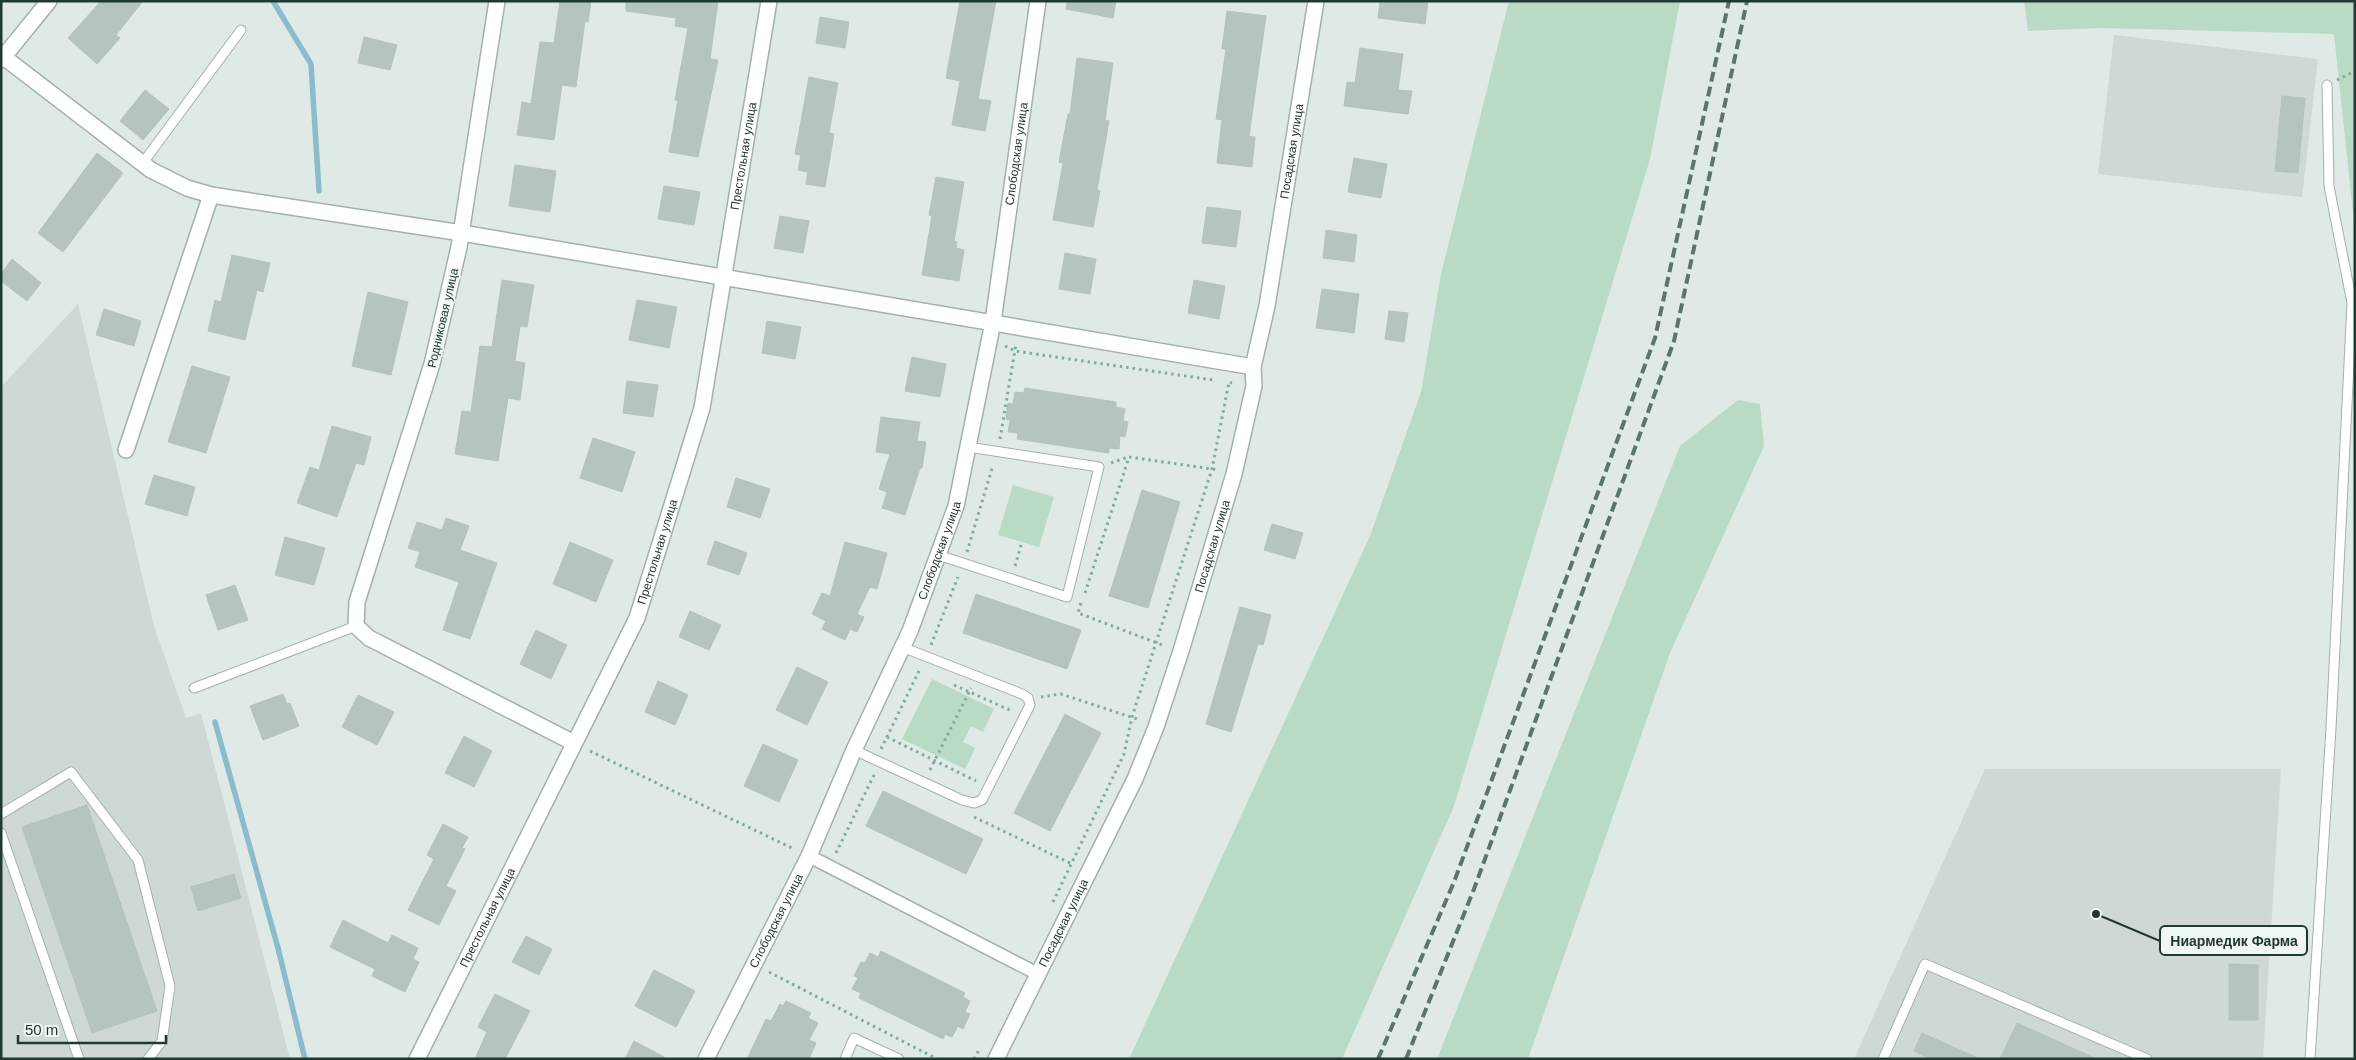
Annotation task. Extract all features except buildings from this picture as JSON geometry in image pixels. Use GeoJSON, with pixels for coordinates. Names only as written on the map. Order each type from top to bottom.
{"type":"FeatureCollection","features":[{"type":"Feature","properties":{"kind":"street"},"geometry":{"type":"LineString","coordinates":[[49,1],[2,58],[142,164],[188,188],[211,195],[462,234],[1253,367]]}},
{"type":"Feature","properties":{"kind":"street","name":"Родниковая улица"},"geometry":{"type":"LineString","coordinates":[[356,626],[357,602],[432,364],[462,234],[497,1]]}},
{"type":"Feature","properties":{"kind":"street","name":"Престольная улица"},"geometry":{"type":"LineString","coordinates":[[418,1059],[637,618],[702,408],[769,1]]}},
{"type":"Feature","properties":{"kind":"street","name":"Слободская улица"},"geometry":{"type":"LineString","coordinates":[[706,1059],[809,856],[854,750],[902,647],[956,506],[993,322],[1038,1]]}},
{"type":"Feature","properties":{"kind":"street","name":"Посадская улица"},"geometry":{"type":"LineString","coordinates":[[996,1059],[1134,779],[1156,727],[1181,651],[1234,474],[1254,386],[1253,367],[1267,306],[1316,1]]}},
{"type":"Feature","properties":{"kind":"street"},"geometry":{"type":"LineString","coordinates":[[126,450],[211,195]]}},
{"type":"Feature","properties":{"kind":"street"},"geometry":{"type":"LineString","coordinates":[[356,626],[369,638],[574,743]]}},
{"type":"Feature","properties":{"kind":"street"},"geometry":{"type":"LineString","coordinates":[[809,856],[1038,974]]}},
{"type":"Feature","properties":{"kind":"lane"},"geometry":{"type":"LineString","coordinates":[[142,164],[240,30]]}},
{"type":"Feature","properties":{"kind":"lane"},"geometry":{"type":"LineString","coordinates":[[2310,1059],[2331,737],[2352,303],[2329,186],[2326,85]]}},
{"type":"Feature","properties":{"kind":"lane"},"geometry":{"type":"LineString","coordinates":[[938,555],[1067,597],[1099,467],[968,446]]}},
{"type":"Feature","properties":{"kind":"lane"},"geometry":{"type":"LineString","coordinates":[[194,688],[356,626]]}},
{"type":"Feature","properties":{"kind":"lane"},"geometry":{"type":"LineString","coordinates":[[854,750],[962,800],[974,803],[982,800],[1030,705],[1028,698],[902,647]]}},
{"type":"Feature","properties":{"kind":"lane"},"geometry":{"type":"LineString","coordinates":[[1,814],[72,772],[138,860],[170,986],[162,1041],[148,1059]]}},
{"type":"Feature","properties":{"kind":"lane"},"geometry":{"type":"LineString","coordinates":[[1,833],[80,1059]]}},
{"type":"Feature","properties":{"kind":"lane"},"geometry":{"type":"LineString","coordinates":[[1883,1059],[1925,964],[2147,1059]]}},
{"type":"Feature","properties":{"kind":"lane"},"geometry":{"type":"LineString","coordinates":[[845,1059],[854,1038],[899,1059]]}},
{"type":"Feature","properties":{"kind":"path"},"geometry":{"type":"LineString","coordinates":[[1051,906],[1124,754],[1132,717],[1212,468],[1229,382],[1254,386]]}},
{"type":"Feature","properties":{"kind":"path"},"geometry":{"type":"LineString","coordinates":[[1129,457],[1078,613],[1181,651]]}},
{"type":"Feature","properties":{"kind":"path"},"geometry":{"type":"LineString","coordinates":[[1099,467],[1129,457],[1212,468],[1234,474]]}},
{"type":"Feature","properties":{"kind":"path"},"geometry":{"type":"LineString","coordinates":[[1011,579],[1022,542]]}},
{"type":"Feature","properties":{"kind":"path"},"geometry":{"type":"LineString","coordinates":[[920,669],[928,673]]}},
{"type":"Feature","properties":{"kind":"path"},"geometry":{"type":"LineString","coordinates":[[924,782],[977,676]]}},
{"type":"Feature","properties":{"kind":"path"},"geometry":{"type":"LineString","coordinates":[[953,684],[1024,717]]}},
{"type":"Feature","properties":{"kind":"path"},"geometry":{"type":"LineString","coordinates":[[1028,698],[1061,694],[1132,717],[1156,727]]}},
{"type":"Feature","properties":{"kind":"path"},"geometry":{"type":"LineString","coordinates":[[887,737],[989,787]]}},
{"type":"Feature","properties":{"kind":"path"},"geometry":{"type":"LineString","coordinates":[[574,743],[809,856]]}},
{"type":"Feature","properties":{"kind":"path"},"geometry":{"type":"LineString","coordinates":[[973,817],[1088,872]]}},
{"type":"Feature","properties":{"kind":"path"},"geometry":{"type":"LineString","coordinates":[[752,966],[937,1059]]}},
{"type":"Feature","properties":{"kind":"shaded area"},"geometry":{"type":"Polygon","coordinates":[[[2114,35],[2318,59],[2302,197],[2098,174],[2114,35]]]}},
{"type":"Feature","properties":{"kind":"shaded area"},"geometry":{"type":"Polygon","coordinates":[[[78,304],[154,626],[186,718],[201,713],[290,1059],[1,1059],[1,387],[78,304]]]}},
{"type":"Feature","properties":{"kind":"shaded area"},"geometry":{"type":"Polygon","coordinates":[[[1985,769],[2281,769],[2263,1059],[1854,1059],[1985,769]]]}},
{"type":"Feature","properties":{"kind":"green space"},"geometry":{"type":"Polygon","coordinates":[[[1509,1],[1680,1],[1650,159],[1454,806],[1342,1059],[1129,1059],[1370,536],[1421,392],[1441,274],[1509,1]]]}},
{"type":"Feature","properties":{"kind":"green space"},"geometry":{"type":"Polygon","coordinates":[[[2024,1],[2355,1],[2355,232],[2334,34],[2102,28],[2028,31],[2024,1]]]}},
{"type":"Feature","properties":{"kind":"green space"},"geometry":{"type":"Polygon","coordinates":[[[1738,400],[1760,404],[1764,446],[1670,653],[1528,1059],[1437,1059],[1680,446],[1738,400]]]}},
{"type":"Feature","properties":{"kind":"green space"},"geometry":{"type":"Polygon","coordinates":[[[1013,485],[1054,497],[1039,547],[998,535],[1013,485]]]}},
{"type":"Feature","properties":{"kind":"green space"},"geometry":{"type":"Polygon","coordinates":[[[932,679],[994,709],[983,732],[971,726],[963,742],[975,748],[965,769],[902,739],[932,679]]]}},
{"type":"Feature","properties":{"kind":"waterway"},"geometry":{"type":"LineString","coordinates":[[273,1],[311,64],[319,191]]}},
{"type":"Feature","properties":{"kind":"waterway"},"geometry":{"type":"LineString","coordinates":[[215,722],[278,948],[305,1059]]}},
{"type":"Feature","properties":{"kind":"railway"},"geometry":{"type":"LineString","coordinates":[[1378,1059],[1454,882],[1655,338],[1729,1]]}},
{"type":"Feature","properties":{"kind":"railway"},"geometry":{"type":"LineString","coordinates":[[1406,1059],[1474,889],[1674,341],[1747,1]]}},
{"type":"Feature","properties":{"kind":"place","name":"Ниармедик Фарма"},"geometry":{"type":"Point","coordinates":[2096,914]}}]}
